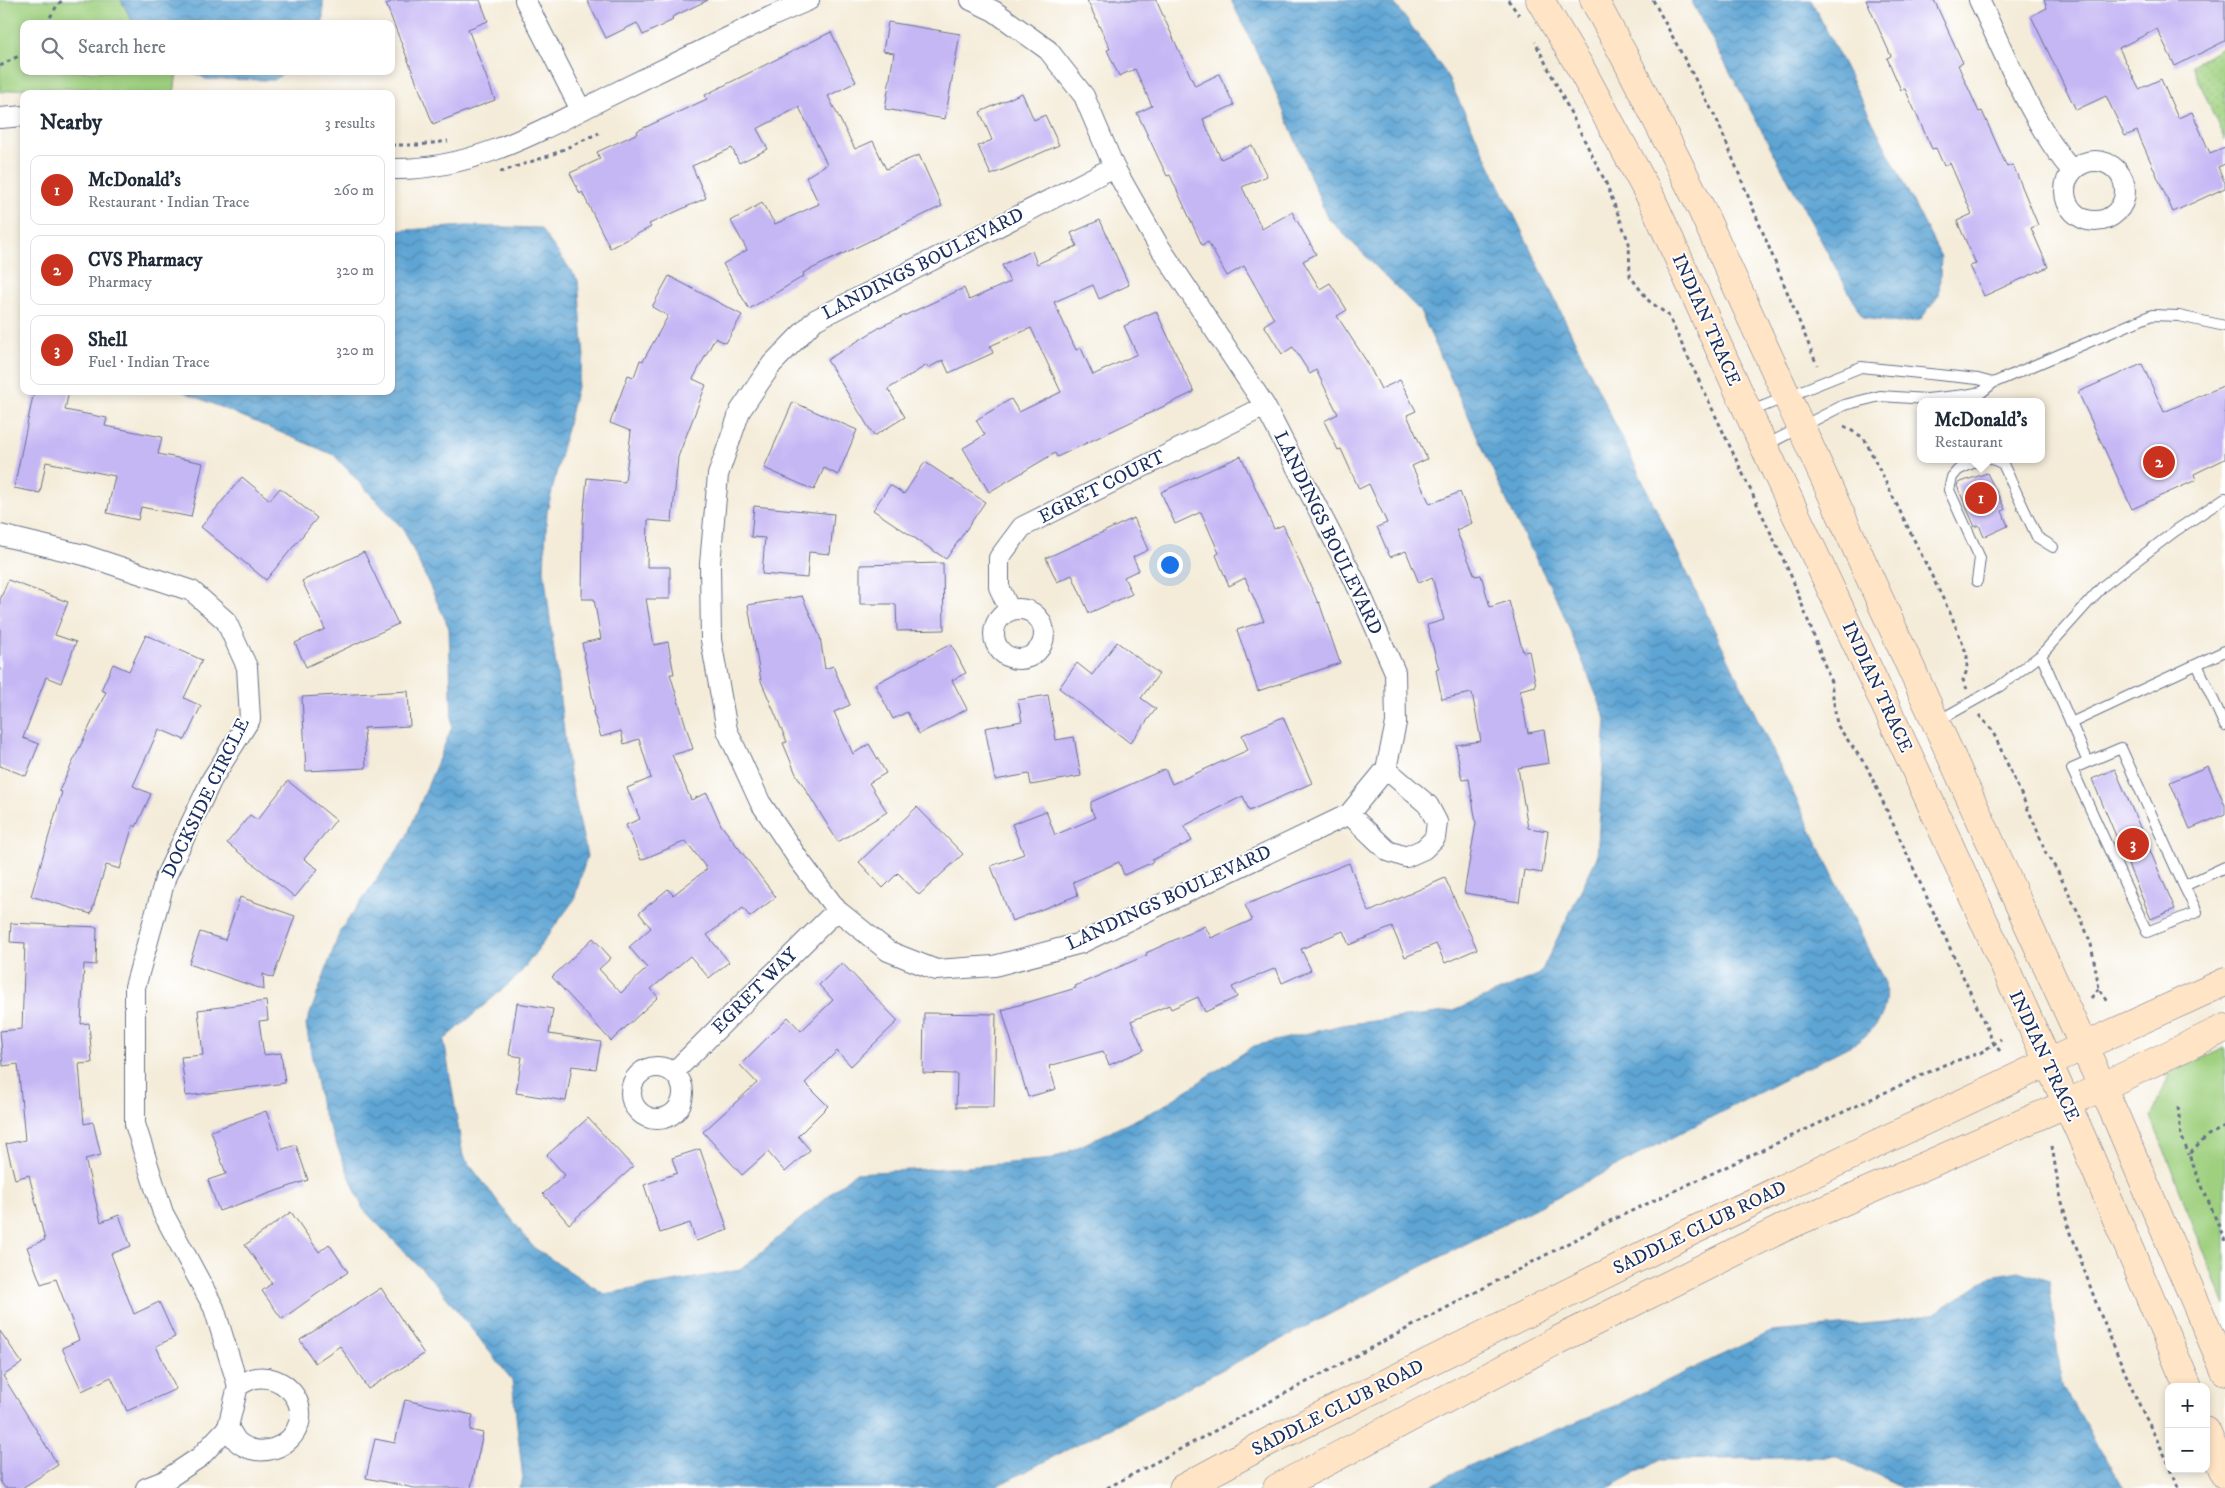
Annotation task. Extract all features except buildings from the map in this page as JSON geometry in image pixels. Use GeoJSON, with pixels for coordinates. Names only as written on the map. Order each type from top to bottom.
{"type":"FeatureCollection","features":[{"type":"Feature","properties":{"kind":"main road","name":"INDIAN TRACE"},"geometry":{"type":"LineString","coordinates":[[1540,0],[1580,67],[1652,200],[1748,412],[1920,780],[2066,1104],[2186,1383]]}},
{"type":"Feature","properties":{"kind":"main road","name":"INDIAN TRACE"},"geometry":{"type":"LineString","coordinates":[[1594,0],[1700,206],[2084,1047],[2225,1371]]}},
{"type":"Feature","properties":{"kind":"main road","name":"SADDLE CLUB ROAD"},"geometry":{"type":"LineString","coordinates":[[1183,1488],[1277,1437],[1686,1234],[2046,1063],[2225,982]]}},
{"type":"Feature","properties":{"kind":"main road","name":"SADDLE CLUB ROAD"},"geometry":{"type":"LineString","coordinates":[[1277,1488],[1556,1341],[1783,1228],[2066,1104],[2225,1028]]}},
{"type":"Feature","properties":{"kind":"main road"},"geometry":{"type":"LineString","coordinates":[[2210,1440],[2225,1475]]}},
{"type":"Feature","properties":{"kind":"street"},"geometry":{"type":"LineString","coordinates":[[525,0],[581,110]]}},
{"type":"Feature","properties":{"kind":"street"},"geometry":{"type":"LineString","coordinates":[[395,169],[409,170],[458,161],[512,145],[770,17],[809,0]]}},
{"type":"Feature","properties":{"kind":"street"},"geometry":{"type":"LineString","coordinates":[[1979,0],[2038,122],[2054,149],[2072,171]]}},
{"type":"Feature","properties":{"kind":"street","name":"LANDINGS BOULEVARD"},"geometry":{"type":"LineString","coordinates":[[983,3],[1048,50],[1084,96],[1114,167],[1157,243],[1265,406],[1354,579],[1395,672],[1396,723],[1386,769],[1349,814],[1081,943],[994,966],[936,970],[888,951],[837,910],[799,860],[760,802],[726,730],[711,640],[710,564],[718,475],[740,411],[772,364],[815,320],[1114,167]]}},
{"type":"Feature","properties":{"kind":"street"},"geometry":{"type":"LineString","coordinates":[[0,118],[20,116]]}},
{"type":"Feature","properties":{"kind":"street","name":"EGRET COURT"},"geometry":{"type":"LineString","coordinates":[[1010,611],[999,587],[999,558],[1022,527],[1265,406]]}},
{"type":"Feature","properties":{"kind":"street","name":"DOCKSIDE CIRCLE"},"geometry":{"type":"LineString","coordinates":[[0,535],[84,555],[192,591],[226,621],[247,667],[250,719],[212,779],[166,876],[135,988],[135,1124],[163,1213],[214,1308],[238,1386]]}},
{"type":"Feature","properties":{"kind":"street"},"geometry":{"type":"LineString","coordinates":[[1349,814],[1388,851],[1406,857],[1424,849],[1435,838],[1437,822],[1428,805],[1386,769]]}},
{"type":"Feature","properties":{"kind":"street","name":"EGRET WAY"},"geometry":{"type":"LineString","coordinates":[[674,1072],[837,910]]}},
{"type":"Feature","properties":{"kind":"street"},"geometry":{"type":"LineString","coordinates":[[146,1488],[164,1481],[200,1456],[228,1427],[238,1386],[255,1378],[274,1378],[289,1388],[299,1404],[299,1423],[290,1439],[274,1450],[256,1451],[238,1443],[228,1427]]}},
{"type":"Feature","properties":{"kind":"lane"},"geometry":{"type":"LineString","coordinates":[[1937,398],[1982,392],[1993,383],[2152,316],[2179,316],[2225,326]]}},
{"type":"Feature","properties":{"kind":"lane"},"geometry":{"type":"LineString","coordinates":[[1748,412],[1861,367],[1978,379],[1993,383]]}},
{"type":"Feature","properties":{"kind":"lane"},"geometry":{"type":"LineString","coordinates":[[1764,446],[1844,405],[1880,396],[1917,398]]}},
{"type":"Feature","properties":{"kind":"lane"},"geometry":{"type":"LineString","coordinates":[[1972,463],[1958,470],[1952,477],[1949,490],[1980,558],[1977,581]]}},
{"type":"Feature","properties":{"kind":"lane"},"geometry":{"type":"LineString","coordinates":[[2001,463],[2037,536],[2053,547]]}},
{"type":"Feature","properties":{"kind":"lane"},"geometry":{"type":"LineString","coordinates":[[1935,723],[2000,686],[2041,655],[2103,586],[2174,531],[2225,498]]}},
{"type":"Feature","properties":{"kind":"lane"},"geometry":{"type":"LineString","coordinates":[[2071,723],[2225,651]]}},
{"type":"Feature","properties":{"kind":"lane"},"geometry":{"type":"LineString","coordinates":[[2041,655],[2088,762]]}},
{"type":"Feature","properties":{"kind":"lane"},"geometry":{"type":"LineString","coordinates":[[2196,664],[2224,719]]}},
{"type":"Feature","properties":{"kind":"lane"},"geometry":{"type":"LineString","coordinates":[[2121,748],[2184,886],[2196,912],[2147,932],[2072,769],[2121,748]]}},
{"type":"Feature","properties":{"kind":"lane"},"geometry":{"type":"LineString","coordinates":[[2184,886],[2225,868]]}},
{"type":"Feature","properties":{"kind":"path"},"geometry":{"type":"LineString","coordinates":[[48,20],[58,4],[63,0]]}},
{"type":"Feature","properties":{"kind":"path"},"geometry":{"type":"LineString","coordinates":[[1508,0],[1523,21]]}},
{"type":"Feature","properties":{"kind":"path"},"geometry":{"type":"LineString","coordinates":[[1653,0],[1716,120],[1817,365]]}},
{"type":"Feature","properties":{"kind":"path"},"geometry":{"type":"LineString","coordinates":[[1532,36],[1606,183],[1629,243],[1630,276],[1649,301],[1668,315],[1792,578],[1831,682],[1837,725],[1868,767],[1994,1044],[2000,1051]]}},
{"type":"Feature","properties":{"kind":"path"},"geometry":{"type":"LineString","coordinates":[[0,66],[20,55]]}},
{"type":"Feature","properties":{"kind":"path"},"geometry":{"type":"LineString","coordinates":[[395,145],[419,145],[455,140]]}},
{"type":"Feature","properties":{"kind":"path"},"geometry":{"type":"LineString","coordinates":[[2090,998],[2099,988],[2108,1002]]}},
{"type":"Feature","properties":{"kind":"path"},"geometry":{"type":"LineString","coordinates":[[1107,1488],[1608,1222],[1946,1064],[1980,1053],[2000,1039]]}},
{"type":"Feature","properties":{"kind":"path"},"geometry":{"type":"LineString","coordinates":[[2178,1107],[2181,1135],[2225,1241]]}},
{"type":"Feature","properties":{"kind":"path"},"geometry":{"type":"LineString","coordinates":[[2189,1155],[2208,1135],[2225,1127]]}},
{"type":"Feature","properties":{"kind":"path"},"geometry":{"type":"LineString","coordinates":[[2052,1146],[2059,1190],[2067,1222],[2099,1312],[2136,1398],[2165,1456]]}},
{"type":"Feature","properties":{"kind":"path"},"geometry":{"type":"LineString","coordinates":[[2172,1473],[2178,1488]]}},
{"type":"Feature","properties":{"kind":"green space"},"geometry":{"type":"Polygon","coordinates":[[[0,0],[121,0],[132,20],[20,20],[20,75],[176,75],[175,90],[26,88],[0,92],[0,0]]]}},
{"type":"Feature","properties":{"kind":"green space"},"geometry":{"type":"Polygon","coordinates":[[[2225,45],[2225,141],[2192,65],[2225,45]]]}},
{"type":"Feature","properties":{"kind":"green space"},"geometry":{"type":"Polygon","coordinates":[[[2225,1048],[2225,1306],[2151,1117],[2170,1073],[2225,1048]]]}},
{"type":"Feature","properties":{"kind":"water"},"geometry":{"type":"Polygon","coordinates":[[[121,0],[323,0],[323,20],[132,20],[121,0]]]}},
{"type":"Feature","properties":{"kind":"water"},"geometry":{"type":"Polygon","coordinates":[[[1231,0],[1392,0],[1445,72],[1885,983],[1885,1002],[1881,1017],[1877,1024],[1857,1042],[993,1488],[519,1488],[523,1479],[512,1380],[436,1284],[363,1209],[321,1107],[306,1025],[340,931],[406,838],[452,727],[449,628],[404,530],[334,455],[192,395],[395,395],[395,231],[467,226],[540,228],[578,280],[584,357],[547,512],[544,570],[569,772],[587,856],[574,900],[519,975],[444,1040],[463,1156],[533,1247],[604,1294],[740,1270],[855,1173],[966,1167],[1053,1159],[1160,1108],[1254,1046],[1342,1025],[1453,1011],[1540,974],[1597,857],[1606,719],[1559,603],[1517,523],[1420,311],[1327,217],[1272,83],[1231,0]]]}},
{"type":"Feature","properties":{"kind":"water"},"geometry":{"type":"Polygon","coordinates":[[[1691,0],[1811,0],[1941,257],[1939,295],[1920,320],[1899,323],[1863,318],[1691,0]]]}},
{"type":"Feature","properties":{"kind":"water"},"geometry":{"type":"Polygon","coordinates":[[[198,75],[281,75],[274,80],[206,79],[198,75]]]}},
{"type":"Feature","properties":{"kind":"water"},"geometry":{"type":"Polygon","coordinates":[[[2019,1271],[2049,1281],[2062,1386],[2123,1488],[1902,1488],[1838,1457],[1660,1460],[1608,1488],[1427,1488],[1455,1472],[1612,1407],[1770,1332],[1887,1322],[1934,1314],[1991,1276],[2019,1271]]]}},
{"type":"Feature","properties":{"kind":"place","name":"CVS Pharmacy"},"geometry":{"type":"Point","coordinates":[2159,462]}},
{"type":"Feature","properties":{"kind":"place","name":"McDonald's"},"geometry":{"type":"Point","coordinates":[1981,498]}},
{"type":"Feature","properties":{"kind":"place","name":"Shell"},"geometry":{"type":"Point","coordinates":[2133,844]}}]}
